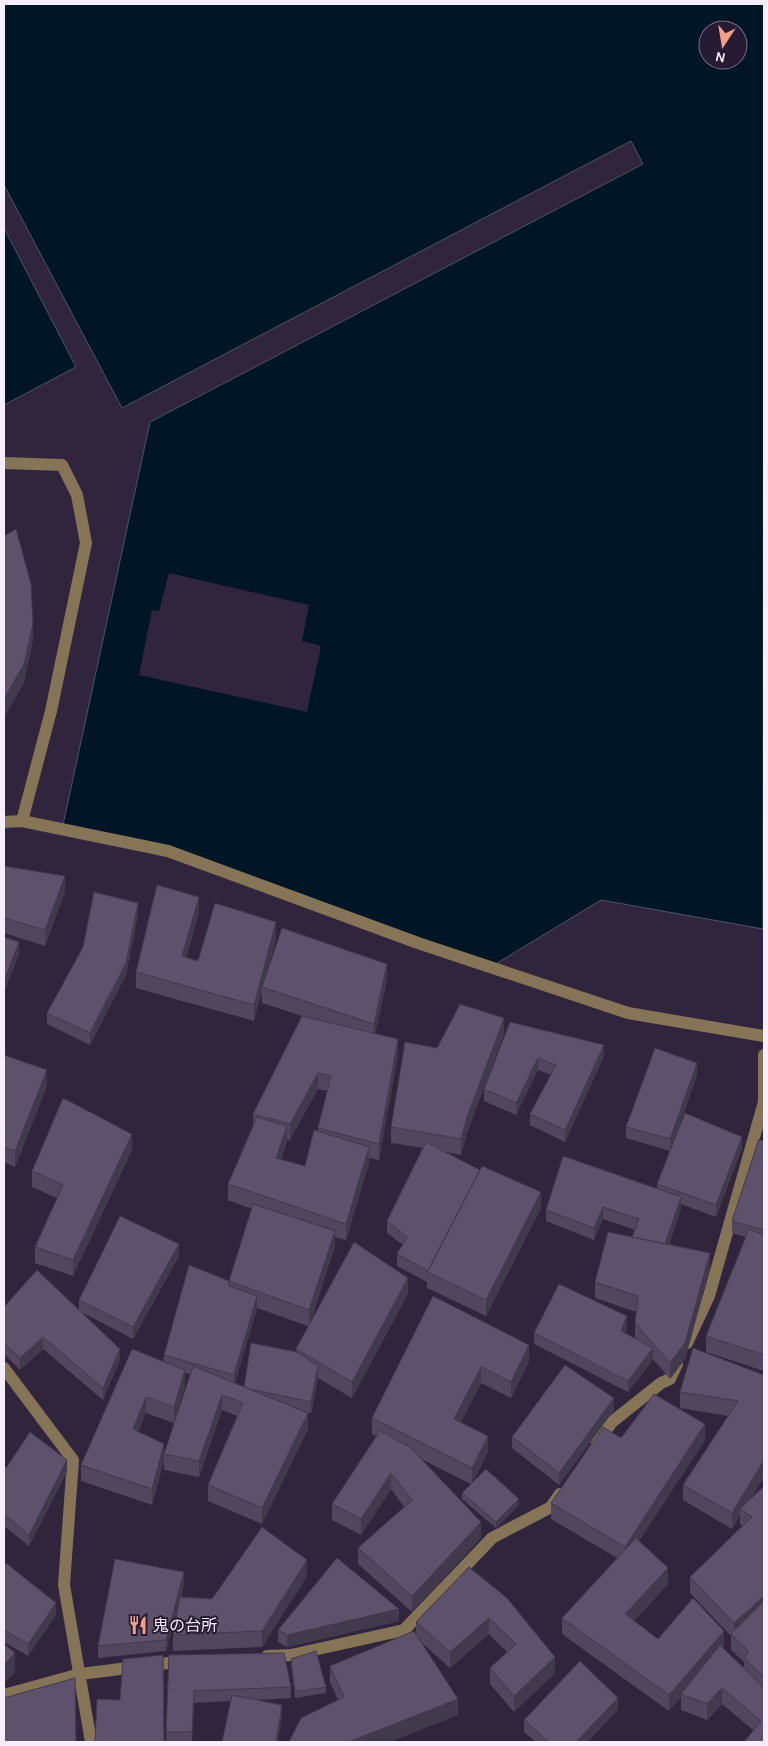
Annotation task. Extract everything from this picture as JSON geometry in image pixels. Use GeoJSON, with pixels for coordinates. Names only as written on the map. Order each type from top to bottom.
{"type":"FeatureCollection","features":[{"type":"Feature","properties":{"kind":"street"},"geometry":{"type":"LineString","coordinates":[[4,463],[62,465],[77,495],[86,543],[50,712],[22,821]]}},
{"type":"Feature","properties":{"kind":"street"},"geometry":{"type":"LineString","coordinates":[[4,822],[22,821],[168,851],[426,945],[628,1013],[764,1036]]}},
{"type":"Feature","properties":{"kind":"street"},"geometry":{"type":"LineString","coordinates":[[589,1453],[612,1422],[661,1383],[674,1381],[709,1296],[764,1102],[764,1055]]}},
{"type":"Feature","properties":{"kind":"street"},"geometry":{"type":"LineString","coordinates":[[4,1368],[72,1460],[64,1584],[91,1742]]}},
{"type":"Feature","properties":{"kind":"street"},"geometry":{"type":"LineString","coordinates":[[253,1657],[291,1655],[404,1630],[492,1538],[551,1507],[567,1484]]}},
{"type":"Feature","properties":{"kind":"street"},"geometry":{"type":"LineString","coordinates":[[4,1695],[80,1674],[196,1661]]}},
{"type":"Feature","properties":{"kind":"water"},"geometry":{"type":"Polygon","coordinates":[[[4,4],[764,4],[763,929],[601,900],[494,965],[210,866],[63,825],[150,422],[643,164],[631,141],[122,408],[4,185],[4,4]]]}},
{"type":"Feature","properties":{"kind":"water"},"geometry":{"type":"Polygon","coordinates":[[[4,228],[76,367],[4,405],[4,228]]]}},
{"type":"Feature","properties":{"kind":"pier"},"geometry":{"type":"Polygon","coordinates":[[[169,573],[309,605],[302,641],[321,646],[307,712],[139,675],[152,610],[159,611],[169,573]]]}},
{"type":"Feature","properties":{"kind":"building"},"geometry":{"type":"Polygon","coordinates":[[[16,529],[31,584],[33,623],[24,664],[4,699],[4,536],[16,529]]]}},
{"type":"Feature","properties":{"kind":"building"},"geometry":{"type":"Polygon","coordinates":[[[4,866],[65,876],[45,930],[4,918],[4,866]]]}},
{"type":"Feature","properties":{"kind":"building"},"geometry":{"type":"Polygon","coordinates":[[[157,885],[199,897],[182,956],[198,961],[215,903],[276,922],[254,1005],[136,972],[157,885]]]}},
{"type":"Feature","properties":{"kind":"building"},"geometry":{"type":"Polygon","coordinates":[[[94,892],[138,903],[126,963],[90,1033],[47,1013],[83,947],[94,892]]]}},
{"type":"Feature","properties":{"kind":"building"},"geometry":{"type":"Polygon","coordinates":[[[282,928],[387,964],[374,1024],[262,987],[282,928]]]}},
{"type":"Feature","properties":{"kind":"building"},"geometry":{"type":"Polygon","coordinates":[[[4,937],[19,942],[4,981],[4,937]]]}},
{"type":"Feature","properties":{"kind":"building"},"geometry":{"type":"Polygon","coordinates":[[[460,1004],[504,1018],[467,1117],[461,1139],[391,1127],[405,1042],[437,1048],[460,1004]]]}},
{"type":"Feature","properties":{"kind":"building"},"geometry":{"type":"Polygon","coordinates":[[[302,1016],[398,1039],[379,1144],[318,1128],[331,1076],[318,1073],[290,1124],[253,1114],[302,1016]]]}},
{"type":"Feature","properties":{"kind":"building"},"geometry":{"type":"Polygon","coordinates":[[[510,1022],[604,1045],[565,1130],[530,1114],[556,1065],[538,1058],[516,1103],[484,1089],[510,1022]]]}},
{"type":"Feature","properties":{"kind":"building"},"geometry":{"type":"Polygon","coordinates":[[[655,1048],[697,1063],[670,1139],[626,1127],[655,1048]]]}},
{"type":"Feature","properties":{"kind":"building"},"geometry":{"type":"Polygon","coordinates":[[[4,1055],[47,1070],[15,1151],[4,1147],[4,1055]]]}},
{"type":"Feature","properties":{"kind":"building"},"geometry":{"type":"Polygon","coordinates":[[[63,1098],[132,1134],[73,1260],[35,1247],[63,1185],[32,1171],[63,1098]]]}},
{"type":"Feature","properties":{"kind":"building"},"geometry":{"type":"Polygon","coordinates":[[[685,1113],[742,1137],[716,1205],[657,1184],[685,1113]]]}},
{"type":"Feature","properties":{"kind":"building"},"geometry":{"type":"Polygon","coordinates":[[[257,1117],[287,1126],[276,1158],[305,1166],[314,1130],[369,1147],[346,1224],[228,1184],[257,1117]]]}},
{"type":"Feature","properties":{"kind":"building"},"geometry":{"type":"Polygon","coordinates":[[[759,1139],[764,1142],[764,1230],[732,1221],[759,1139]]]}},
{"type":"Feature","properties":{"kind":"building"},"geometry":{"type":"Polygon","coordinates":[[[426,1142],[480,1170],[428,1271],[397,1254],[407,1237],[387,1221],[426,1142]]]}},
{"type":"Feature","properties":{"kind":"building"},"geometry":{"type":"Polygon","coordinates":[[[563,1156],[681,1197],[665,1244],[632,1237],[639,1219],[603,1207],[594,1228],[546,1210],[563,1156]]]}},
{"type":"Feature","properties":{"kind":"building"},"geometry":{"type":"Polygon","coordinates":[[[482,1166],[541,1192],[486,1300],[427,1272],[482,1166]]]}},
{"type":"Feature","properties":{"kind":"building"},"geometry":{"type":"Polygon","coordinates":[[[253,1204],[335,1231],[309,1310],[229,1281],[253,1204]]]}},
{"type":"Feature","properties":{"kind":"building"},"geometry":{"type":"Polygon","coordinates":[[[120,1216],[179,1244],[133,1327],[79,1300],[120,1216]]]}},
{"type":"Feature","properties":{"kind":"building"},"geometry":{"type":"Polygon","coordinates":[[[749,1229],[764,1235],[764,1355],[706,1336],[749,1229]]]}},
{"type":"Feature","properties":{"kind":"building"},"geometry":{"type":"Polygon","coordinates":[[[608,1232],[710,1253],[685,1343],[670,1363],[635,1323],[638,1296],[595,1282],[608,1232]]]}},
{"type":"Feature","properties":{"kind":"building"},"geometry":{"type":"Polygon","coordinates":[[[354,1242],[408,1278],[352,1382],[296,1349],[354,1242]]]}},
{"type":"Feature","properties":{"kind":"building"},"geometry":{"type":"Polygon","coordinates":[[[189,1265],[229,1281],[229,1286],[257,1296],[234,1375],[164,1355],[189,1265]]]}},
{"type":"Feature","properties":{"kind":"building"},"geometry":{"type":"Polygon","coordinates":[[[37,1270],[120,1349],[103,1388],[43,1337],[20,1358],[4,1343],[4,1307],[37,1270]]]}},
{"type":"Feature","properties":{"kind":"building"},"geometry":{"type":"Polygon","coordinates":[[[559,1284],[627,1316],[621,1331],[653,1348],[628,1381],[534,1333],[559,1284]]]}},
{"type":"Feature","properties":{"kind":"building"},"geometry":{"type":"Polygon","coordinates":[[[433,1296],[529,1345],[511,1382],[481,1367],[454,1419],[488,1436],[472,1468],[372,1418],[433,1296]]]}},
{"type":"Feature","properties":{"kind":"building"},"geometry":{"type":"Polygon","coordinates":[[[251,1343],[297,1352],[318,1366],[311,1402],[244,1387],[251,1343]]]}},
{"type":"Feature","properties":{"kind":"building"},"geometry":{"type":"Polygon","coordinates":[[[693,1348],[764,1375],[764,1460],[732,1513],[683,1485],[738,1401],[680,1392],[693,1348]]]}},
{"type":"Feature","properties":{"kind":"building"},"geometry":{"type":"Polygon","coordinates":[[[132,1349],[185,1370],[174,1407],[146,1397],[133,1429],[164,1444],[152,1489],[81,1465],[132,1349]]]}},
{"type":"Feature","properties":{"kind":"building"},"geometry":{"type":"Polygon","coordinates":[[[565,1365],[614,1398],[559,1473],[512,1437],[565,1365]]]}},
{"type":"Feature","properties":{"kind":"building"},"geometry":{"type":"Polygon","coordinates":[[[193,1366],[308,1413],[262,1508],[208,1485],[243,1403],[222,1395],[199,1461],[164,1454],[193,1366]]]}},
{"type":"Feature","properties":{"kind":"building"},"geometry":{"type":"Polygon","coordinates":[[[654,1394],[705,1424],[625,1547],[551,1503],[603,1427],[621,1438],[654,1394]]]}},
{"type":"Feature","properties":{"kind":"building"},"geometry":{"type":"Polygon","coordinates":[[[380,1431],[410,1447],[481,1522],[412,1596],[358,1548],[412,1500],[391,1473],[361,1519],[332,1504],[380,1431]]]}},
{"type":"Feature","properties":{"kind":"building"},"geometry":{"type":"Polygon","coordinates":[[[30,1432],[67,1460],[29,1535],[4,1514],[4,1466],[6,1468],[30,1432]]]}},
{"type":"Feature","properties":{"kind":"building"},"geometry":{"type":"Polygon","coordinates":[[[486,1469],[519,1499],[496,1522],[462,1493],[486,1469]]]}},
{"type":"Feature","properties":{"kind":"building"},"geometry":{"type":"Polygon","coordinates":[[[764,1486],[764,1596],[734,1623],[690,1577],[752,1517],[740,1509],[764,1486]]]}},
{"type":"Feature","properties":{"kind":"building"},"geometry":{"type":"Polygon","coordinates":[[[262,1527],[307,1560],[262,1631],[173,1635],[180,1597],[212,1599],[262,1527]]]}},
{"type":"Feature","properties":{"kind":"building"},"geometry":{"type":"Polygon","coordinates":[[[636,1538],[668,1568],[625,1614],[658,1639],[693,1598],[724,1631],[669,1695],[562,1618],[636,1538]]]}},
{"type":"Feature","properties":{"kind":"building"},"geometry":{"type":"Polygon","coordinates":[[[337,1558],[399,1609],[287,1635],[278,1630],[337,1558]]]}},
{"type":"Feature","properties":{"kind":"building"},"geometry":{"type":"Polygon","coordinates":[[[115,1559],[184,1572],[166,1640],[98,1646],[115,1559]]]}},
{"type":"Feature","properties":{"kind":"building"},"geometry":{"type":"Polygon","coordinates":[[[6,1563],[56,1603],[28,1644],[4,1630],[4,1567],[6,1563]]]}},
{"type":"Feature","properties":{"kind":"building"},"geometry":{"type":"Polygon","coordinates":[[[469,1567],[507,1598],[555,1657],[514,1696],[490,1668],[516,1644],[489,1618],[450,1652],[416,1622],[469,1567]]]}},
{"type":"Feature","properties":{"kind":"building"},"geometry":{"type":"Polygon","coordinates":[[[764,1601],[764,1677],[744,1658],[749,1651],[731,1634],[764,1601]]]}},
{"type":"Feature","properties":{"kind":"building"},"geometry":{"type":"Polygon","coordinates":[[[414,1631],[458,1699],[349,1742],[289,1742],[301,1718],[344,1697],[330,1666],[414,1631]]]}},
{"type":"Feature","properties":{"kind":"building"},"geometry":{"type":"Polygon","coordinates":[[[4,1644],[15,1653],[4,1665],[4,1644]]]}},
{"type":"Feature","properties":{"kind":"building"},"geometry":{"type":"Polygon","coordinates":[[[720,1645],[764,1688],[764,1742],[744,1742],[761,1721],[722,1688],[707,1704],[681,1694],[720,1645]]]}},
{"type":"Feature","properties":{"kind":"building"},"geometry":{"type":"Polygon","coordinates":[[[316,1651],[326,1687],[295,1692],[291,1659],[316,1651]]]}},
{"type":"Feature","properties":{"kind":"building"},"geometry":{"type":"Polygon","coordinates":[[[284,1653],[291,1687],[194,1691],[192,1732],[166,1732],[169,1655],[284,1653]]]}},
{"type":"Feature","properties":{"kind":"building"},"geometry":{"type":"Polygon","coordinates":[[[163,1655],[164,1742],[95,1742],[97,1699],[120,1700],[123,1659],[163,1655]]]}},
{"type":"Feature","properties":{"kind":"building"},"geometry":{"type":"Polygon","coordinates":[[[580,1661],[618,1698],[576,1742],[549,1742],[524,1720],[580,1661]]]}},
{"type":"Feature","properties":{"kind":"building"},"geometry":{"type":"Polygon","coordinates":[[[75,1678],[76,1742],[4,1742],[4,1698],[75,1678]]]}},
{"type":"Feature","properties":{"kind":"building"},"geometry":{"type":"Polygon","coordinates":[[[232,1695],[282,1705],[276,1742],[222,1742],[232,1695]]]}},
{"type":"Feature","properties":{"kind":"place","name":"鬼の台所"},"geometry":{"type":"Point","coordinates":[138,1625]}}]}
